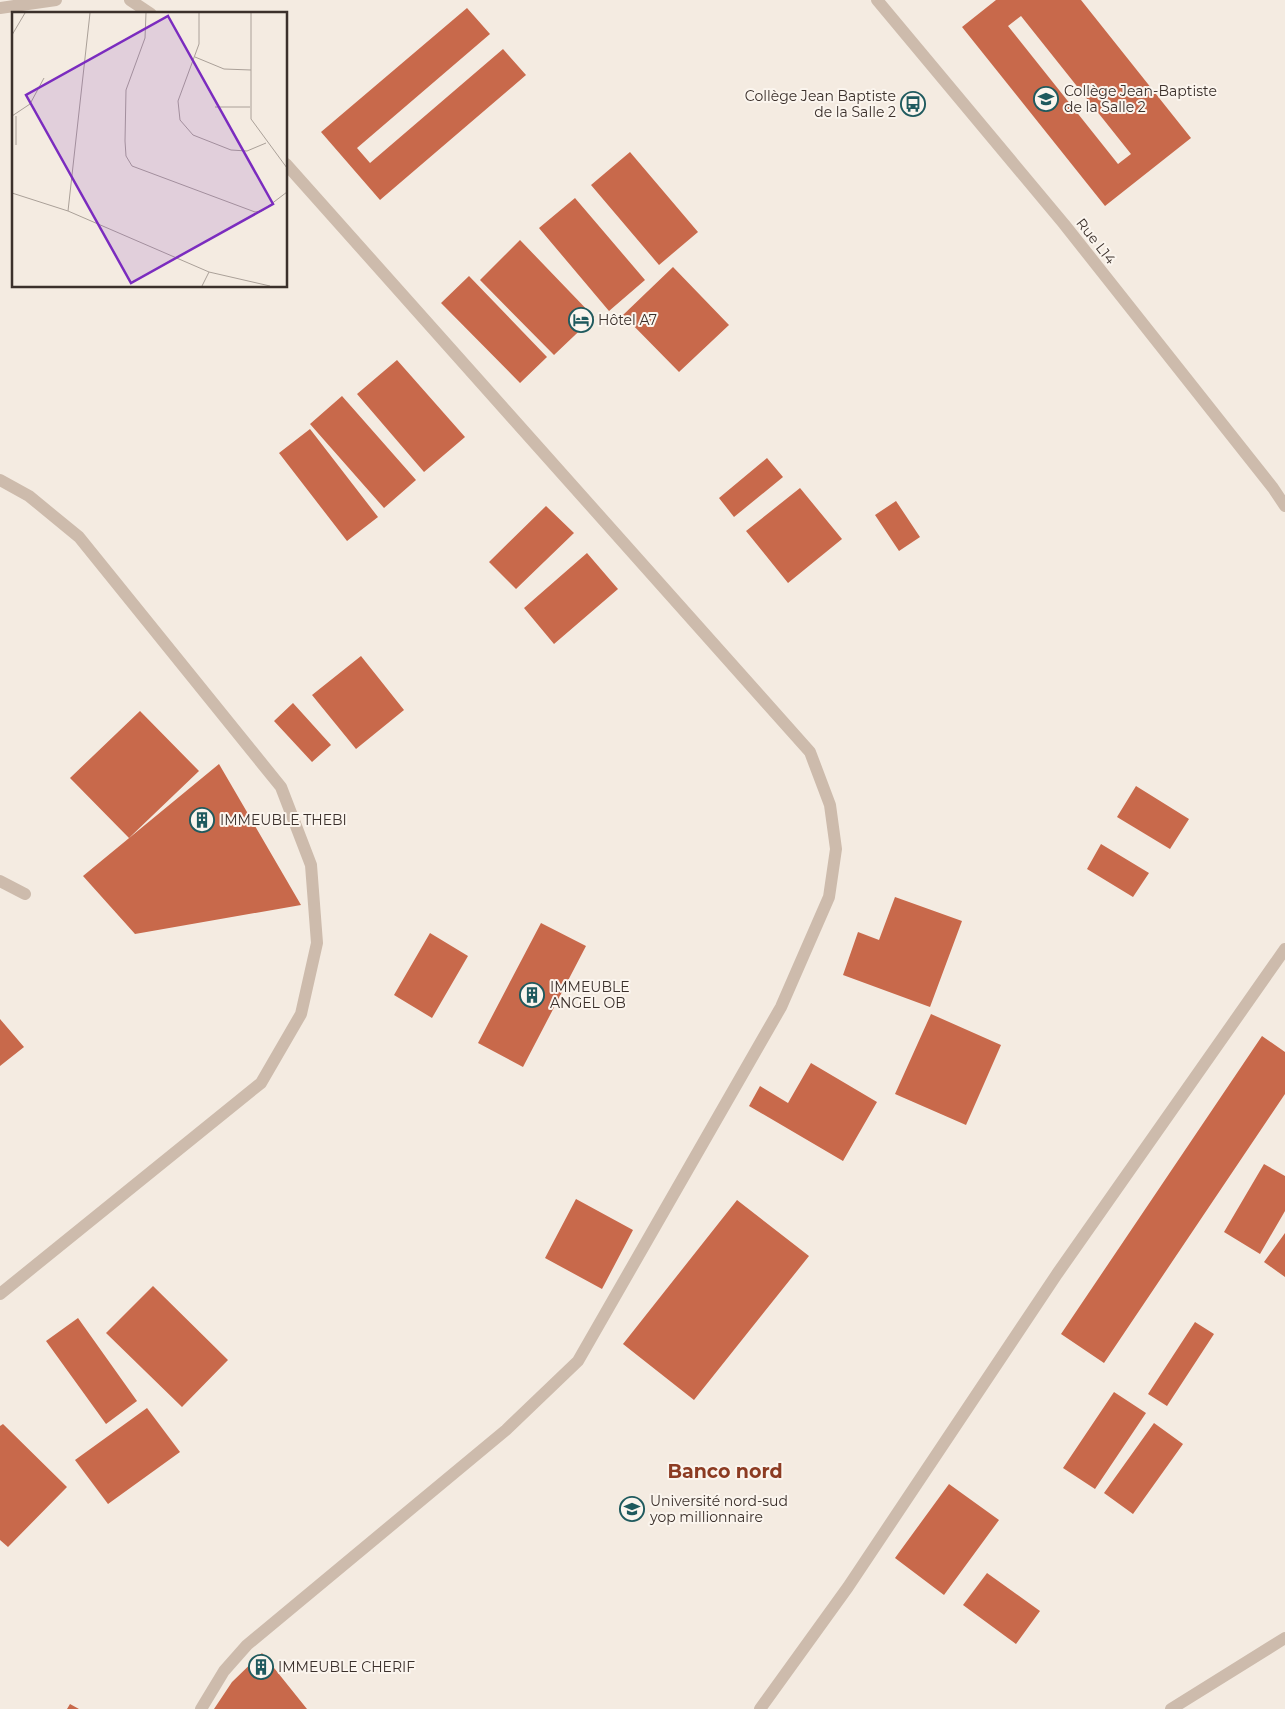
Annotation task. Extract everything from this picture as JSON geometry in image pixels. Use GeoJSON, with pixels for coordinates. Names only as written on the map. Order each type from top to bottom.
{"type":"FeatureCollection","features":[{"type":"Feature","properties":{"kind":"street"},"geometry":{"type":"LineString","coordinates":[[0,8],[56,0]]}},
{"type":"Feature","properties":{"kind":"street"},"geometry":{"type":"LineString","coordinates":[[130,0],[148,12]]}},
{"type":"Feature","properties":{"kind":"street","name":"Rue L14"},"geometry":{"type":"LineString","coordinates":[[877,0],[1064,224],[1267,480],[1285,506]]}},
{"type":"Feature","properties":{"kind":"street"},"geometry":{"type":"LineString","coordinates":[[200,1709],[224,1671],[247,1645],[506,1430],[578,1361],[781,1007],[828,896],[836,849],[830,804],[810,752],[288,166]]}},
{"type":"Feature","properties":{"kind":"street"},"geometry":{"type":"LineString","coordinates":[[0,480],[29,496],[79,536],[281,787],[311,864],[317,943],[301,1014],[261,1084],[0,1294]]}},
{"type":"Feature","properties":{"kind":"street"},"geometry":{"type":"LineString","coordinates":[[0,881],[24,894]]}},
{"type":"Feature","properties":{"kind":"street"},"geometry":{"type":"LineString","coordinates":[[760,1709],[848,1587],[1063,1266],[1285,950]]}},
{"type":"Feature","properties":{"kind":"street"},"geometry":{"type":"LineString","coordinates":[[1171,1709],[1285,1638]]}},
{"type":"Feature","properties":{"kind":"building"},"geometry":{"type":"Polygon","coordinates":[[[996,0],[1081,0],[1191,138],[1105,206],[962,27],[996,0]],[[1021,16],[1008,26],[1118,164],[1131,154],[1021,16]]]}},
{"type":"Feature","properties":{"kind":"building"},"geometry":{"type":"Polygon","coordinates":[[[467,8],[490,34],[357,148],[370,163],[503,49],[526,75],[380,200],[321,132],[467,8]]]}},
{"type":"Feature","properties":{"kind":"building"},"geometry":{"type":"Polygon","coordinates":[[[630,152],[698,232],[659,265],[591,185],[630,152]]]}},
{"type":"Feature","properties":{"kind":"building"},"geometry":{"type":"Polygon","coordinates":[[[575,198],[645,280],[609,311],[539,228],[575,198]]]}},
{"type":"Feature","properties":{"kind":"building"},"geometry":{"type":"Polygon","coordinates":[[[520,240],[594,317],[554,355],[480,280],[520,240]]]}},
{"type":"Feature","properties":{"kind":"building"},"geometry":{"type":"Polygon","coordinates":[[[673,267],[729,325],[679,372],[623,315],[673,267]]]}},
{"type":"Feature","properties":{"kind":"building"},"geometry":{"type":"Polygon","coordinates":[[[469,276],[547,357],[520,383],[441,303],[469,276]]]}},
{"type":"Feature","properties":{"kind":"building"},"geometry":{"type":"Polygon","coordinates":[[[397,360],[465,437],[424,472],[357,394],[397,360]]]}},
{"type":"Feature","properties":{"kind":"building"},"geometry":{"type":"Polygon","coordinates":[[[342,396],[416,480],[384,508],[310,424],[342,396]]]}},
{"type":"Feature","properties":{"kind":"building"},"geometry":{"type":"Polygon","coordinates":[[[310,429],[378,517],[347,541],[279,453],[310,429]]]}},
{"type":"Feature","properties":{"kind":"building"},"geometry":{"type":"Polygon","coordinates":[[[767,458],[783,477],[734,517],[719,498],[767,458]]]}},
{"type":"Feature","properties":{"kind":"building"},"geometry":{"type":"Polygon","coordinates":[[[800,488],[842,539],[788,583],[746,531],[800,488]]]}},
{"type":"Feature","properties":{"kind":"building"},"geometry":{"type":"Polygon","coordinates":[[[896,501],[920,537],[899,551],[875,515],[896,501]]]}},
{"type":"Feature","properties":{"kind":"building"},"geometry":{"type":"Polygon","coordinates":[[[546,506],[574,533],[516,589],[489,562],[546,506]]]}},
{"type":"Feature","properties":{"kind":"building"},"geometry":{"type":"Polygon","coordinates":[[[587,553],[618,589],[554,644],[524,608],[587,553]]]}},
{"type":"Feature","properties":{"kind":"building"},"geometry":{"type":"Polygon","coordinates":[[[361,656],[404,710],[356,749],[312,695],[361,656]]]}},
{"type":"Feature","properties":{"kind":"building"},"geometry":{"type":"Polygon","coordinates":[[[293,703],[331,745],[312,762],[274,721],[293,703]]]}},
{"type":"Feature","properties":{"kind":"building"},"geometry":{"type":"Polygon","coordinates":[[[140,711],[199,771],[129,838],[70,778],[140,711]]]}},
{"type":"Feature","properties":{"kind":"building","name":"IMMEUBLE THEBI"},"geometry":{"type":"Polygon","coordinates":[[[219,764],[301,905],[135,934],[83,876],[219,764]]]}},
{"type":"Feature","properties":{"kind":"building"},"geometry":{"type":"Polygon","coordinates":[[[1136,786],[1189,819],[1170,849],[1117,817],[1136,786]]]}},
{"type":"Feature","properties":{"kind":"building"},"geometry":{"type":"Polygon","coordinates":[[[1101,844],[1149,873],[1133,897],[1087,869],[1101,844]]]}},
{"type":"Feature","properties":{"kind":"building"},"geometry":{"type":"Polygon","coordinates":[[[895,897],[962,921],[930,1007],[843,975],[858,932],[879,940],[895,897]]]}},
{"type":"Feature","properties":{"kind":"building","name":"IMMEUBLE ANGEL OB"},"geometry":{"type":"Polygon","coordinates":[[[541,923],[586,946],[523,1067],[478,1043],[541,923]]]}},
{"type":"Feature","properties":{"kind":"building"},"geometry":{"type":"Polygon","coordinates":[[[430,933],[468,956],[432,1018],[394,995],[430,933]]]}},
{"type":"Feature","properties":{"kind":"building"},"geometry":{"type":"Polygon","coordinates":[[[931,1014],[1001,1045],[966,1125],[895,1094],[931,1014]]]}},
{"type":"Feature","properties":{"kind":"building"},"geometry":{"type":"Polygon","coordinates":[[[0,1019],[24,1047],[0,1066],[0,1019]]]}},
{"type":"Feature","properties":{"kind":"building"},"geometry":{"type":"Polygon","coordinates":[[[1262,1036],[1285,1052],[1285,1094],[1104,1363],[1061,1334],[1262,1036]]]}},
{"type":"Feature","properties":{"kind":"building"},"geometry":{"type":"Polygon","coordinates":[[[811,1063],[877,1102],[843,1161],[749,1106],[760,1086],[788,1103],[811,1063]]]}},
{"type":"Feature","properties":{"kind":"building"},"geometry":{"type":"Polygon","coordinates":[[[1264,1164],[1285,1176],[1285,1211],[1260,1254],[1224,1232],[1264,1164]]]}},
{"type":"Feature","properties":{"kind":"building"},"geometry":{"type":"Polygon","coordinates":[[[576,1199],[633,1230],[602,1289],[545,1258],[576,1199]]]}},
{"type":"Feature","properties":{"kind":"building"},"geometry":{"type":"Polygon","coordinates":[[[737,1200],[809,1256],[694,1400],[623,1344],[737,1200]]]}},
{"type":"Feature","properties":{"kind":"building"},"geometry":{"type":"Polygon","coordinates":[[[1285,1233],[1285,1277],[1264,1262],[1285,1233]]]}},
{"type":"Feature","properties":{"kind":"building"},"geometry":{"type":"Polygon","coordinates":[[[153,1286],[228,1360],[182,1407],[106,1333],[153,1286]]]}},
{"type":"Feature","properties":{"kind":"building"},"geometry":{"type":"Polygon","coordinates":[[[78,1318],[137,1401],[106,1424],[46,1341],[78,1318]]]}},
{"type":"Feature","properties":{"kind":"building"},"geometry":{"type":"Polygon","coordinates":[[[1195,1322],[1214,1334],[1167,1406],[1148,1394],[1195,1322]]]}},
{"type":"Feature","properties":{"kind":"building"},"geometry":{"type":"Polygon","coordinates":[[[1114,1392],[1146,1413],[1095,1489],[1063,1468],[1114,1392]]]}},
{"type":"Feature","properties":{"kind":"building"},"geometry":{"type":"Polygon","coordinates":[[[147,1408],[180,1452],[108,1504],[75,1460],[147,1408]]]}},
{"type":"Feature","properties":{"kind":"building"},"geometry":{"type":"Polygon","coordinates":[[[1154,1423],[1183,1444],[1133,1514],[1104,1493],[1154,1423]]]}},
{"type":"Feature","properties":{"kind":"building"},"geometry":{"type":"Polygon","coordinates":[[[3,1424],[67,1487],[8,1547],[0,1540],[0,1426],[3,1424]]]}},
{"type":"Feature","properties":{"kind":"building"},"geometry":{"type":"Polygon","coordinates":[[[949,1484],[999,1520],[944,1595],[895,1558],[949,1484]]]}},
{"type":"Feature","properties":{"kind":"building"},"geometry":{"type":"Polygon","coordinates":[[[987,1573],[1040,1611],[1016,1644],[963,1605],[987,1573]]]}},
{"type":"Feature","properties":{"kind":"building","name":"IMMEUBLE CHERIF"},"geometry":{"type":"Polygon","coordinates":[[[262,1653],[307,1709],[214,1709],[232,1682],[262,1653]]]}},
{"type":"Feature","properties":{"kind":"building"},"geometry":{"type":"Polygon","coordinates":[[[70,1704],[79,1709],[67,1709],[70,1704]]]}},
{"type":"Feature","properties":{"kind":"place","name":"Collège Jean-Baptiste de la Salle 2"},"geometry":{"type":"Point","coordinates":[1046,99]}},
{"type":"Feature","properties":{"kind":"place","name":"Collège Jean Baptiste de la Salle 2"},"geometry":{"type":"Point","coordinates":[913,104]}},
{"type":"Feature","properties":{"kind":"place","name":"Hôtel A7"},"geometry":{"type":"Point","coordinates":[581,320]}},
{"type":"Feature","properties":{"kind":"place","name":"IMMEUBLE THEBI"},"geometry":{"type":"Point","coordinates":[202,820]}},
{"type":"Feature","properties":{"kind":"place","name":"IMMEUBLE ANGEL OB"},"geometry":{"type":"Point","coordinates":[532,995]}},
{"type":"Feature","properties":{"kind":"place","name":"Université nord-sud yop millionnaire"},"geometry":{"type":"Point","coordinates":[632,1509]}},
{"type":"Feature","properties":{"kind":"place","name":"IMMEUBLE CHERIF"},"geometry":{"type":"Point","coordinates":[261,1667]}},
{"type":"Feature","properties":{"kind":"district","name":"Banco nord"},"geometry":{"type":"Point","coordinates":[725,1471]}}]}
